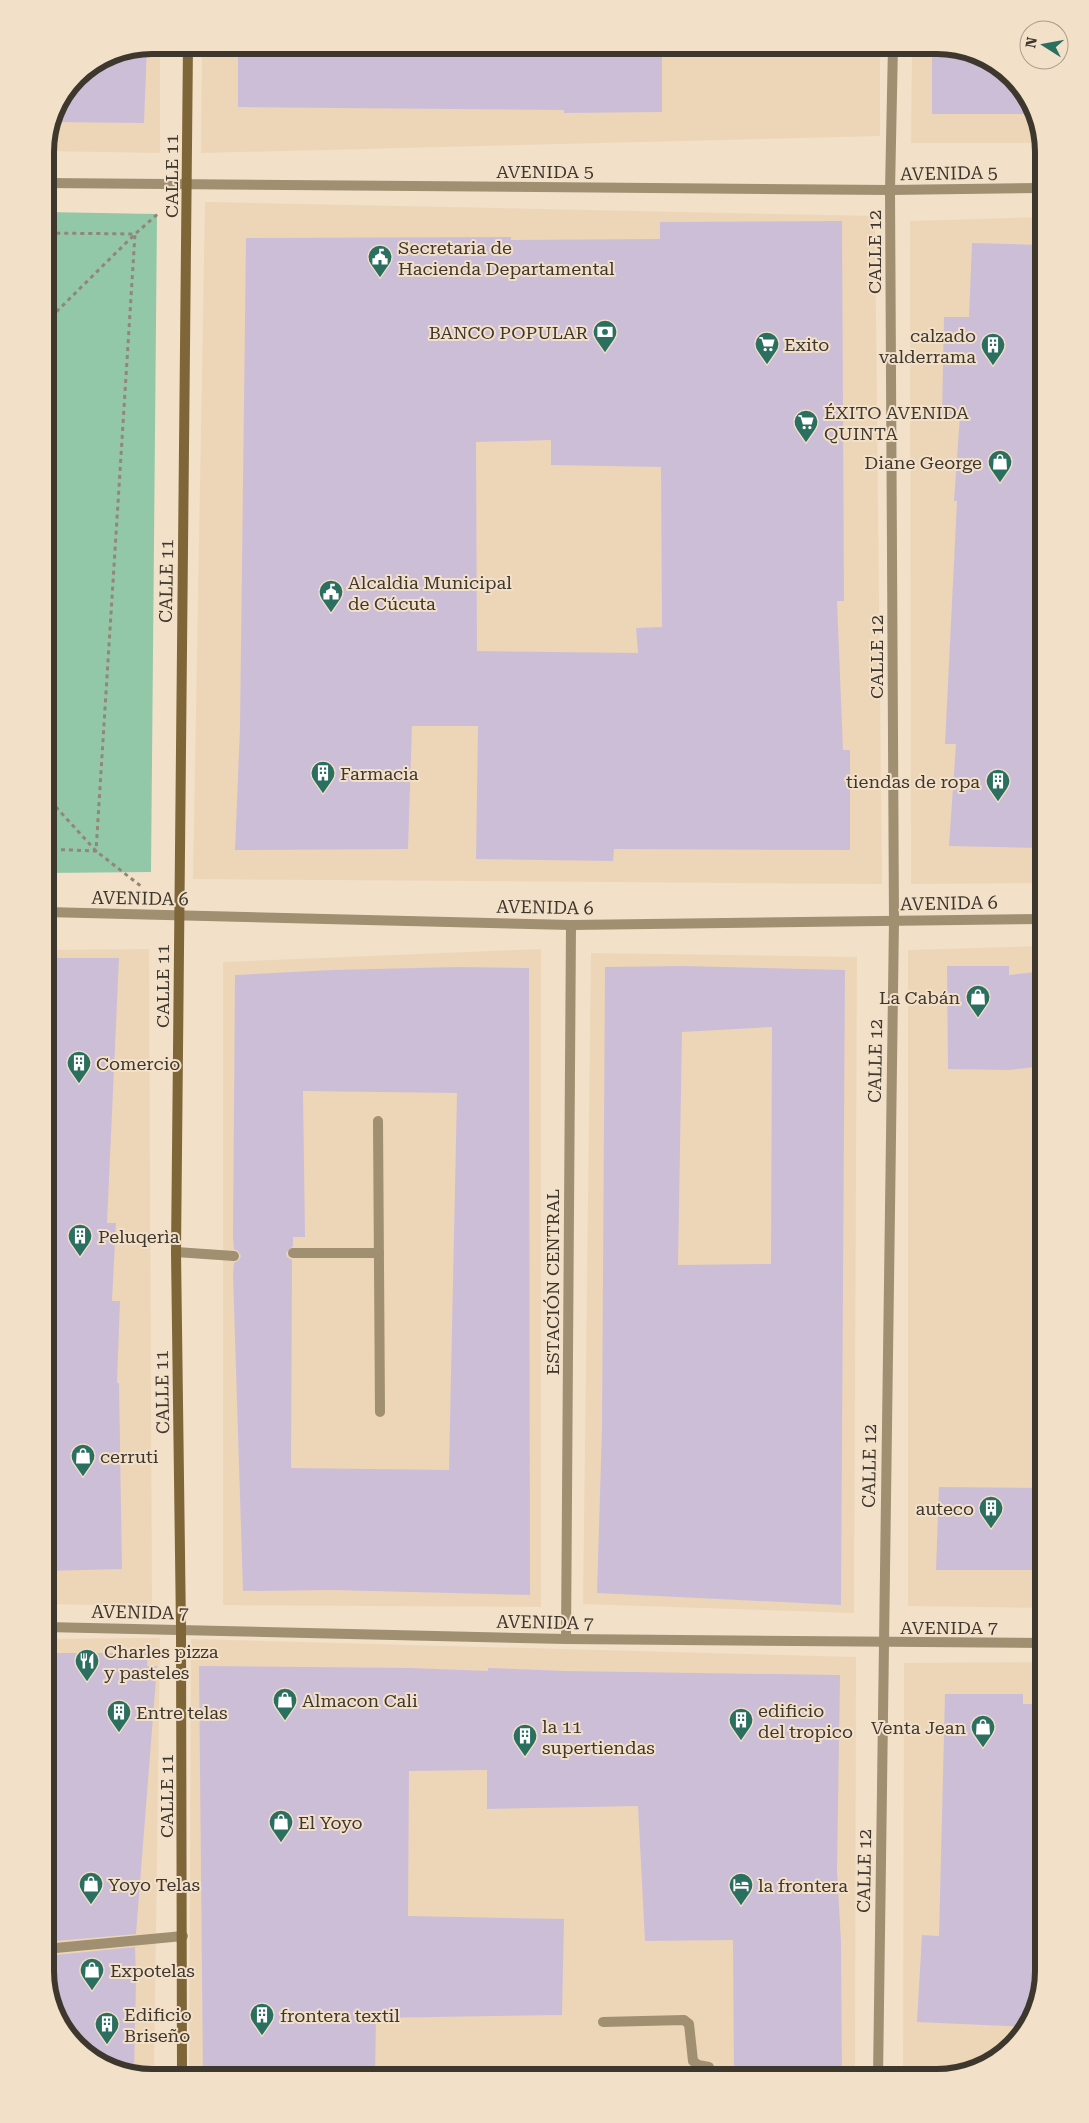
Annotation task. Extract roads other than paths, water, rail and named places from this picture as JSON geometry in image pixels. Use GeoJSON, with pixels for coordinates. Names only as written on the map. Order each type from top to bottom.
{"type":"FeatureCollection","features":[{"type":"Feature","properties":{"kind":"street","name":"CALLE 11"},"geometry":{"type":"LineString","coordinates":[[182,2069],[181,1629],[176,1252],[188,54]]}},
{"type":"Feature","properties":{"kind":"street","name":"CALLE 12"},"geometry":{"type":"LineString","coordinates":[[878,2069],[882,1643],[894,920],[890,190],[893,54]]}},
{"type":"Feature","properties":{"kind":"street","name":"AVENIDA 5"},"geometry":{"type":"LineString","coordinates":[[54,183],[188,186],[890,190],[1035,188]]}},
{"type":"Feature","properties":{"kind":"street","name":"AVENIDA 6"},"geometry":{"type":"LineString","coordinates":[[54,912],[571,925],[1035,919]]}},
{"type":"Feature","properties":{"kind":"street","name":"ESTACIÓN CENTRAL"},"geometry":{"type":"LineString","coordinates":[[566,1639],[571,925]]}},
{"type":"Feature","properties":{"kind":"street"},"geometry":{"type":"LineString","coordinates":[[378,1122],[380,1412]]}},
{"type":"Feature","properties":{"kind":"street"},"geometry":{"type":"LineString","coordinates":[[176,1252],[234,1256]]}},
{"type":"Feature","properties":{"kind":"street"},"geometry":{"type":"LineString","coordinates":[[293,1252],[379,1253]]}},
{"type":"Feature","properties":{"kind":"street","name":"AVENIDA 7"},"geometry":{"type":"LineString","coordinates":[[54,1627],[566,1639],[1035,1643]]}},
{"type":"Feature","properties":{"kind":"street"},"geometry":{"type":"LineString","coordinates":[[54,1948],[183,1936]]}},
{"type":"Feature","properties":{"kind":"street"},"geometry":{"type":"LineString","coordinates":[[603,2022],[684,2020],[689,2024],[693,2061],[698,2065],[709,2067],[710,2069]]}},
{"type":"Feature","properties":{"kind":"place","name":"Secretaria de Hacienda Departamental"},"geometry":{"type":"Point","coordinates":[380,278]}},
{"type":"Feature","properties":{"kind":"place","name":"BANCO POPULAR"},"geometry":{"type":"Point","coordinates":[605,353]}},
{"type":"Feature","properties":{"kind":"place","name":"Exito"},"geometry":{"type":"Point","coordinates":[767,365]}},
{"type":"Feature","properties":{"kind":"place","name":"calzado valderrama"},"geometry":{"type":"Point","coordinates":[993,366]}},
{"type":"Feature","properties":{"kind":"place","name":"ÉXITO AVENIDA QUINTA"},"geometry":{"type":"Point","coordinates":[806,443]}},
{"type":"Feature","properties":{"kind":"place","name":"Diane George"},"geometry":{"type":"Point","coordinates":[1000,483]}},
{"type":"Feature","properties":{"kind":"place","name":"Alcaldia Municipal de Cúcuta"},"geometry":{"type":"Point","coordinates":[331,613]}},
{"type":"Feature","properties":{"kind":"place","name":"Farmacia"},"geometry":{"type":"Point","coordinates":[323,794]}},
{"type":"Feature","properties":{"kind":"place","name":"tiendas de ropa"},"geometry":{"type":"Point","coordinates":[998,802]}},
{"type":"Feature","properties":{"kind":"place","name":"La Cabán"},"geometry":{"type":"Point","coordinates":[978,1018]}},
{"type":"Feature","properties":{"kind":"place","name":"Comercio"},"geometry":{"type":"Point","coordinates":[79,1084]}},
{"type":"Feature","properties":{"kind":"place","name":"Peluqerìa"},"geometry":{"type":"Point","coordinates":[80,1257]}},
{"type":"Feature","properties":{"kind":"place","name":"cerruti"},"geometry":{"type":"Point","coordinates":[83,1477]}},
{"type":"Feature","properties":{"kind":"place","name":"auteco"},"geometry":{"type":"Point","coordinates":[991,1529]}},
{"type":"Feature","properties":{"kind":"place","name":"Charles pizza y pasteles"},"geometry":{"type":"Point","coordinates":[87,1682]}},
{"type":"Feature","properties":{"kind":"place","name":"Almacon Cali"},"geometry":{"type":"Point","coordinates":[285,1721]}},
{"type":"Feature","properties":{"kind":"place","name":"Entre telas"},"geometry":{"type":"Point","coordinates":[119,1733]}},
{"type":"Feature","properties":{"kind":"place","name":"edificio del tropico"},"geometry":{"type":"Point","coordinates":[741,1741]}},
{"type":"Feature","properties":{"kind":"place","name":"Venta Jean"},"geometry":{"type":"Point","coordinates":[983,1748]}},
{"type":"Feature","properties":{"kind":"place","name":"la 11 supertiendas"},"geometry":{"type":"Point","coordinates":[525,1757]}},
{"type":"Feature","properties":{"kind":"place","name":"El Yoyo"},"geometry":{"type":"Point","coordinates":[281,1843]}},
{"type":"Feature","properties":{"kind":"place","name":"Yoyo Telas"},"geometry":{"type":"Point","coordinates":[91,1905]}},
{"type":"Feature","properties":{"kind":"place","name":"la frontera"},"geometry":{"type":"Point","coordinates":[741,1906]}},
{"type":"Feature","properties":{"kind":"place","name":"Expotelas"},"geometry":{"type":"Point","coordinates":[92,1991]}},
{"type":"Feature","properties":{"kind":"place","name":"frontera textil"},"geometry":{"type":"Point","coordinates":[262,2036]}},
{"type":"Feature","properties":{"kind":"place","name":"Edificio Briseño"},"geometry":{"type":"Point","coordinates":[107,2045]}}]}
